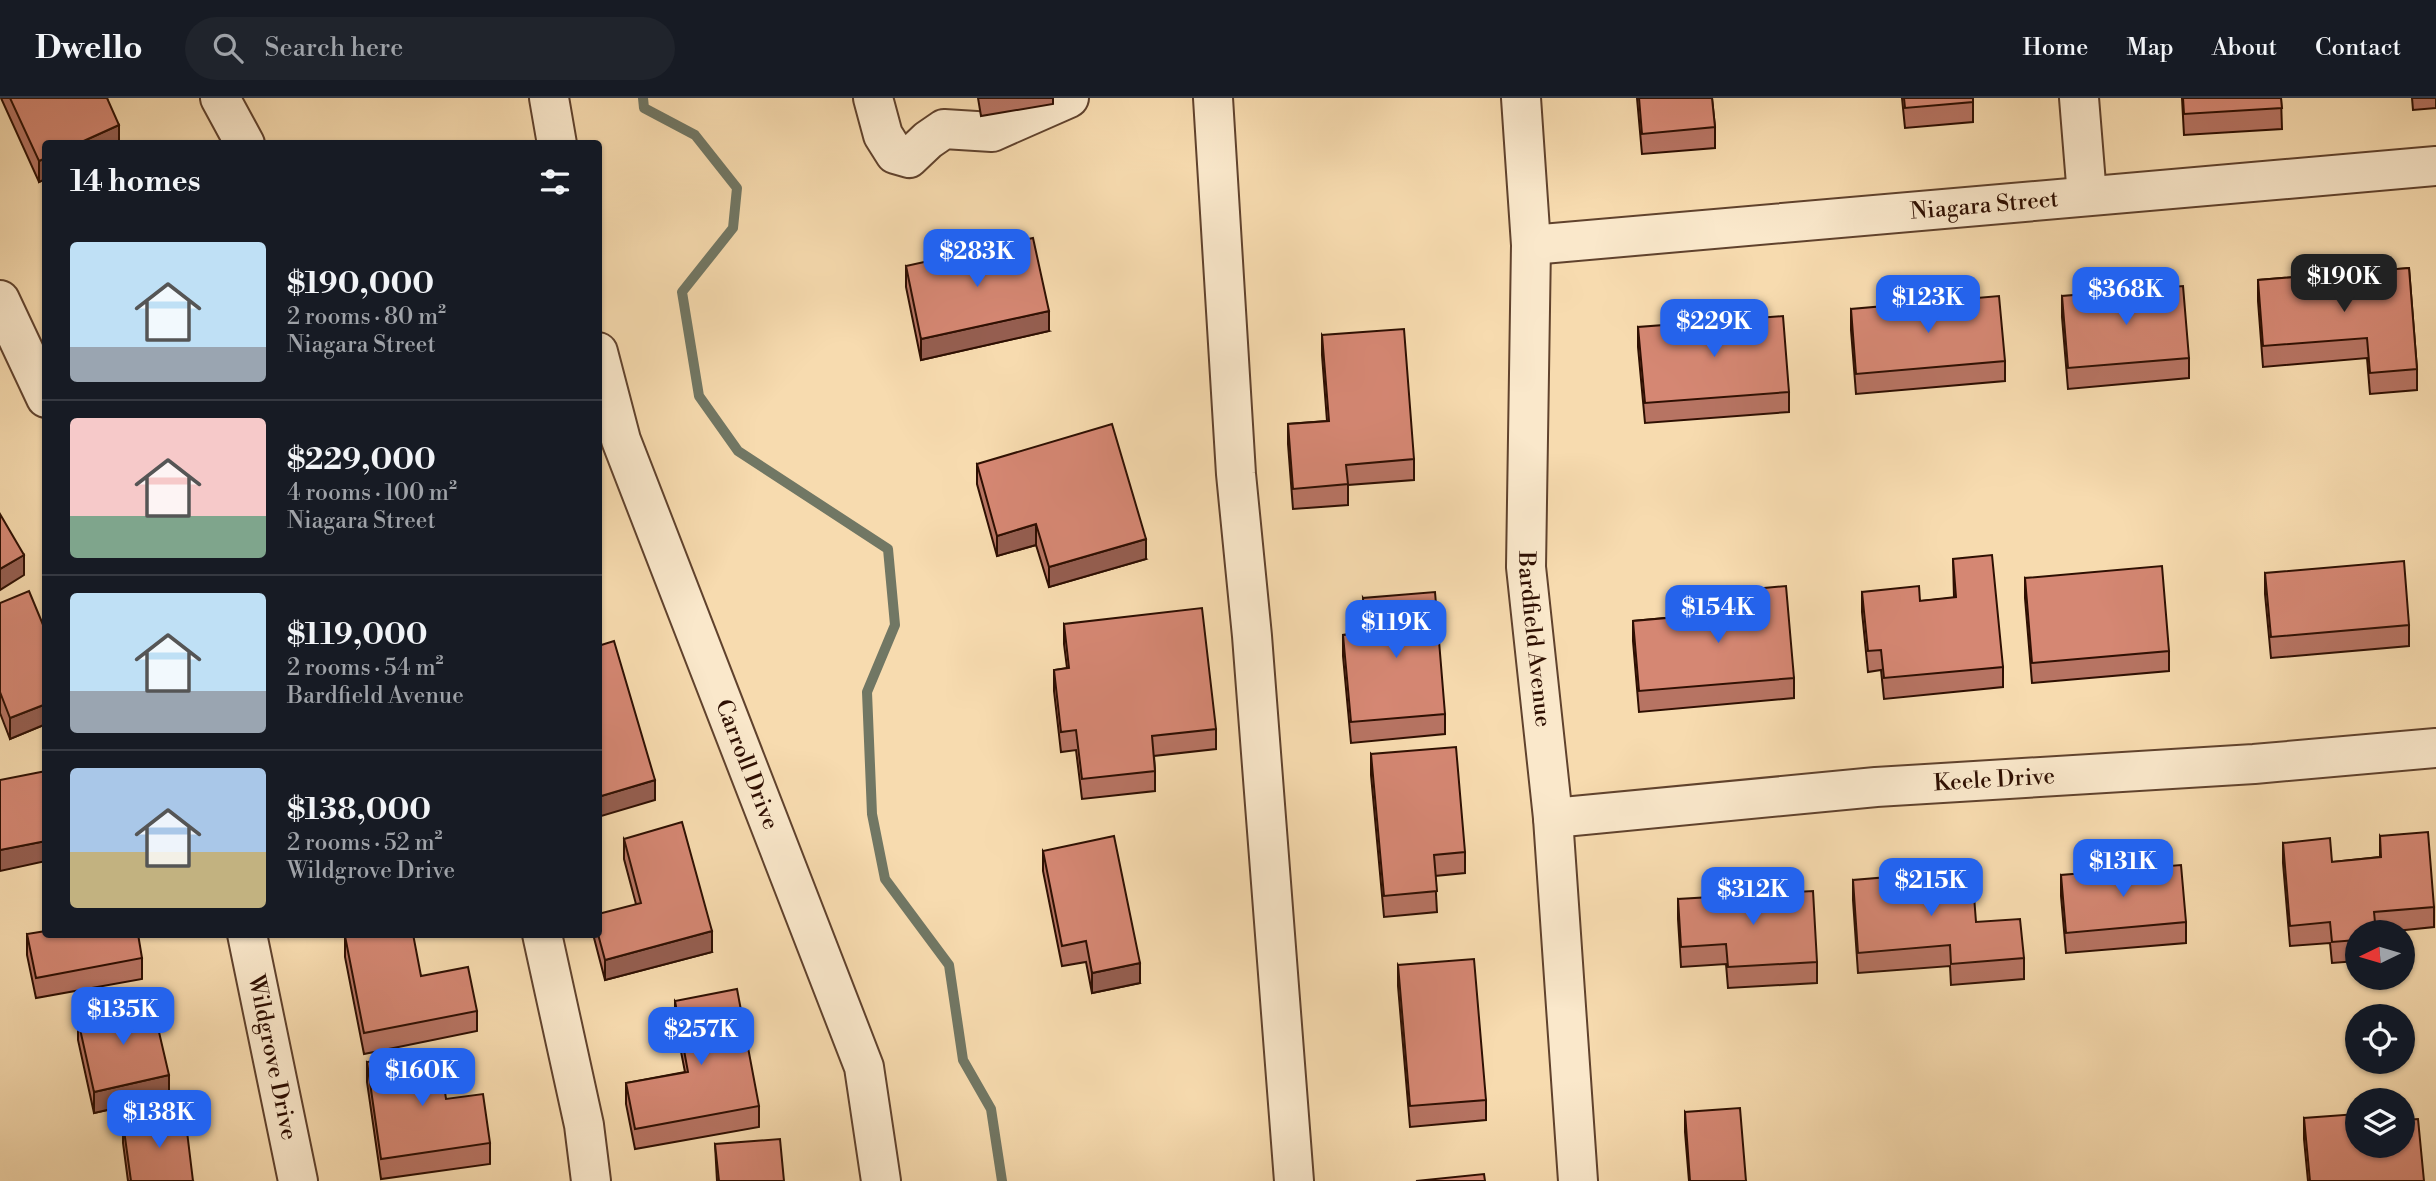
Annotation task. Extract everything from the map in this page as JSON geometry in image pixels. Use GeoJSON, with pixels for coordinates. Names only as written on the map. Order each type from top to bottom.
{"type":"FeatureCollection","features":[{"type":"Feature","properties":{"kind":"street"},"geometry":{"type":"LineString","coordinates":[[220,98],[243,140]]}},
{"type":"Feature","properties":{"kind":"street"},"geometry":{"type":"LineString","coordinates":[[549,98],[556,140]]}},
{"type":"Feature","properties":{"kind":"street"},"geometry":{"type":"LineString","coordinates":[[873,98],[883,135],[895,154],[909,158],[944,129],[992,132],[1069,98]]}},
{"type":"Feature","properties":{"kind":"street"},"geometry":{"type":"LineString","coordinates":[[1213,98],[1236,474],[1252,636],[1294,1181]]}},
{"type":"Feature","properties":{"kind":"street","name":"Bardfield Avenue"},"geometry":{"type":"LineString","coordinates":[[1521,98],[1531,245],[1527,568],[1553,818],[1578,1181]]}},
{"type":"Feature","properties":{"kind":"street"},"geometry":{"type":"LineString","coordinates":[[2079,98],[2087,196]]}},
{"type":"Feature","properties":{"kind":"street","name":"Niagara Street"},"geometry":{"type":"LineString","coordinates":[[1531,245],[2436,166]]}},
{"type":"Feature","properties":{"kind":"street"},"geometry":{"type":"LineString","coordinates":[[0,300],[42,389]]}},
{"type":"Feature","properties":{"kind":"street","name":"Carroll Drive"},"geometry":{"type":"LineString","coordinates":[[602,367],[621,440],[864,1067],[881,1181]]}},
{"type":"Feature","properties":{"kind":"street","name":"Keele Drive"},"geometry":{"type":"LineString","coordinates":[[1553,818],[1877,788],[2255,764],[2436,748]]}},
{"type":"Feature","properties":{"kind":"street","name":"Wildgrove Drive"},"geometry":{"type":"LineString","coordinates":[[248,938],[298,1181]]}},
{"type":"Feature","properties":{"kind":"street"},"geometry":{"type":"LineString","coordinates":[[543,938],[584,1125],[591,1181]]}},
{"type":"Feature","properties":{"kind":"building"},"geometry":{"type":"Polygon","coordinates":[[[10,98],[107,98],[119,125],[86,140],[42,140],[42,160],[39,161],[10,98]]]}},
{"type":"Feature","properties":{"kind":"building"},"geometry":{"type":"Polygon","coordinates":[[[1639,98],[1712,98],[1715,127],[1642,134],[1639,98]]]}},
{"type":"Feature","properties":{"kind":"building"},"geometry":{"type":"Polygon","coordinates":[[[1904,98],[1973,98],[1973,102],[1905,108],[1904,98]]]}},
{"type":"Feature","properties":{"kind":"building"},"geometry":{"type":"Polygon","coordinates":[[[2183,98],[2281,98],[2282,108],[2184,114],[2183,98]]]}},
{"type":"Feature","properties":{"kind":"building"},"geometry":{"type":"Polygon","coordinates":[[[1033,238],[1049,311],[921,339],[906,266],[1033,238]]]}},
{"type":"Feature","properties":{"kind":"building"},"geometry":{"type":"Polygon","coordinates":[[[2409,268],[2417,369],[2370,373],[2367,338],[2263,346],[2258,280],[2409,268]]]}},
{"type":"Feature","properties":{"kind":"building"},"geometry":{"type":"Polygon","coordinates":[[[2183,286],[2189,358],[2068,368],[2062,296],[2183,286]]]}},
{"type":"Feature","properties":{"kind":"building"},"geometry":{"type":"Polygon","coordinates":[[[1999,296],[2005,361],[1856,374],[1851,309],[1999,296]]]}},
{"type":"Feature","properties":{"kind":"building"},"geometry":{"type":"Polygon","coordinates":[[[1783,316],[1789,392],[1645,403],[1638,327],[1783,316]]]}},
{"type":"Feature","properties":{"kind":"building"},"geometry":{"type":"Polygon","coordinates":[[[1404,329],[1414,459],[1346,465],[1348,484],[1293,489],[1288,424],[1329,421],[1322,335],[1404,329]]]}},
{"type":"Feature","properties":{"kind":"building"},"geometry":{"type":"Polygon","coordinates":[[[1112,424],[1146,539],[1049,567],[1036,524],[997,536],[977,464],[1112,424]]]}},
{"type":"Feature","properties":{"kind":"building"},"geometry":{"type":"Polygon","coordinates":[[[0,514],[24,555],[0,569],[0,514]]]}},
{"type":"Feature","properties":{"kind":"building"},"geometry":{"type":"Polygon","coordinates":[[[1992,555],[2003,667],[1884,678],[1881,650],[1868,651],[1862,592],[1919,586],[1920,601],[1956,597],[1953,559],[1992,555]]]}},
{"type":"Feature","properties":{"kind":"building"},"geometry":{"type":"Polygon","coordinates":[[[2404,561],[2409,625],[2271,637],[2265,573],[2404,561]]]}},
{"type":"Feature","properties":{"kind":"building"},"geometry":{"type":"Polygon","coordinates":[[[2162,566],[2169,651],[2032,663],[2025,578],[2162,566]]]}},
{"type":"Feature","properties":{"kind":"building"},"geometry":{"type":"Polygon","coordinates":[[[1786,586],[1794,678],[1639,691],[1633,621],[1745,611],[1743,590],[1786,586]]]}},
{"type":"Feature","properties":{"kind":"building"},"geometry":{"type":"Polygon","coordinates":[[[29,591],[42,622],[42,706],[10,718],[0,692],[0,603],[29,591]]]}},
{"type":"Feature","properties":{"kind":"building"},"geometry":{"type":"Polygon","coordinates":[[[1435,592],[1445,714],[1351,722],[1343,635],[1366,633],[1363,598],[1435,592]]]}},
{"type":"Feature","properties":{"kind":"building"},"geometry":{"type":"Polygon","coordinates":[[[1202,608],[1216,729],[1152,736],[1155,771],[1082,779],[1076,730],[1061,732],[1054,670],[1069,668],[1064,624],[1202,608]]]}},
{"type":"Feature","properties":{"kind":"building"},"geometry":{"type":"Polygon","coordinates":[[[614,641],[655,780],[602,796],[602,645],[614,641]]]}},
{"type":"Feature","properties":{"kind":"building"},"geometry":{"type":"Polygon","coordinates":[[[1456,747],[1465,852],[1434,855],[1437,891],[1384,896],[1371,754],[1456,747]]]}},
{"type":"Feature","properties":{"kind":"building"},"geometry":{"type":"Polygon","coordinates":[[[42,772],[42,842],[0,850],[0,780],[42,772]]]}},
{"type":"Feature","properties":{"kind":"building"},"geometry":{"type":"Polygon","coordinates":[[[682,822],[712,931],[605,960],[599,938],[602,938],[602,913],[641,903],[624,839],[682,822]]]}},
{"type":"Feature","properties":{"kind":"building"},"geometry":{"type":"Polygon","coordinates":[[[2428,832],[2434,907],[2374,912],[2375,920],[2345,920],[2345,941],[2332,942],[2330,922],[2290,926],[2283,843],[2330,838],[2332,862],[2381,857],[2380,836],[2428,832]]]}},
{"type":"Feature","properties":{"kind":"building"},"geometry":{"type":"Polygon","coordinates":[[[1114,836],[1140,963],[1092,973],[1086,941],[1062,946],[1043,851],[1114,836]]]}},
{"type":"Feature","properties":{"kind":"building"},"geometry":{"type":"Polygon","coordinates":[[[2181,865],[2186,922],[2066,933],[2061,875],[2181,865]]]}},
{"type":"Feature","properties":{"kind":"building"},"geometry":{"type":"Polygon","coordinates":[[[1972,870],[1976,922],[2020,919],[2024,958],[1951,964],[1950,945],[1858,953],[1853,880],[1972,870]]]}},
{"type":"Feature","properties":{"kind":"building"},"geometry":{"type":"Polygon","coordinates":[[[1813,891],[1817,962],[1728,967],[1726,944],[1681,947],[1678,899],[1813,891]]]}},
{"type":"Feature","properties":{"kind":"building"},"geometry":{"type":"Polygon","coordinates":[[[42,932],[42,938],[139,938],[142,958],[36,978],[27,934],[42,932]]]}},
{"type":"Feature","properties":{"kind":"building"},"geometry":{"type":"Polygon","coordinates":[[[345,938],[414,938],[421,976],[468,967],[477,1011],[364,1033],[345,938]]]}},
{"type":"Feature","properties":{"kind":"building"},"geometry":{"type":"Polygon","coordinates":[[[1474,959],[1486,1100],[1410,1106],[1398,965],[1474,959]]]}},
{"type":"Feature","properties":{"kind":"building"},"geometry":{"type":"Polygon","coordinates":[[[737,989],[759,1106],[635,1129],[626,1083],[688,1072],[675,1001],[737,989]]]}},
{"type":"Feature","properties":{"kind":"building"},"geometry":{"type":"Polygon","coordinates":[[[152,1002],[169,1075],[94,1092],[78,1020],[152,1002]]]}},
{"type":"Feature","properties":{"kind":"building"},"geometry":{"type":"Polygon","coordinates":[[[439,1051],[446,1099],[483,1094],[490,1143],[381,1159],[367,1062],[439,1051]]]}},
{"type":"Feature","properties":{"kind":"building"},"geometry":{"type":"Polygon","coordinates":[[[1740,1108],[1746,1181],[1690,1181],[1685,1112],[1740,1108]]]}},
{"type":"Feature","properties":{"kind":"building"},"geometry":{"type":"Polygon","coordinates":[[[185,1115],[193,1181],[131,1181],[123,1123],[185,1115]]]}},
{"type":"Feature","properties":{"kind":"building"},"geometry":{"type":"Polygon","coordinates":[[[2345,1115],[2345,1158],[2415,1158],[2415,1119],[2418,1119],[2424,1181],[2310,1181],[2304,1118],[2345,1115]]]}},
{"type":"Feature","properties":{"kind":"building"},"geometry":{"type":"Polygon","coordinates":[[[780,1139],[784,1181],[719,1181],[715,1144],[780,1139]]]}},
{"type":"Feature","properties":{"kind":"building"},"geometry":{"type":"Polygon","coordinates":[[[1484,1174],[1485,1181],[1416,1181],[1484,1174]]]}},
{"type":"Feature","properties":{"kind":"waterway"},"geometry":{"type":"LineString","coordinates":[[643,98],[644,108],[695,135],[737,188],[733,228],[682,292],[699,396],[738,451],[888,549],[895,625],[867,692],[872,814],[885,879],[949,965],[963,1060],[991,1109],[1002,1181]]}}]}
